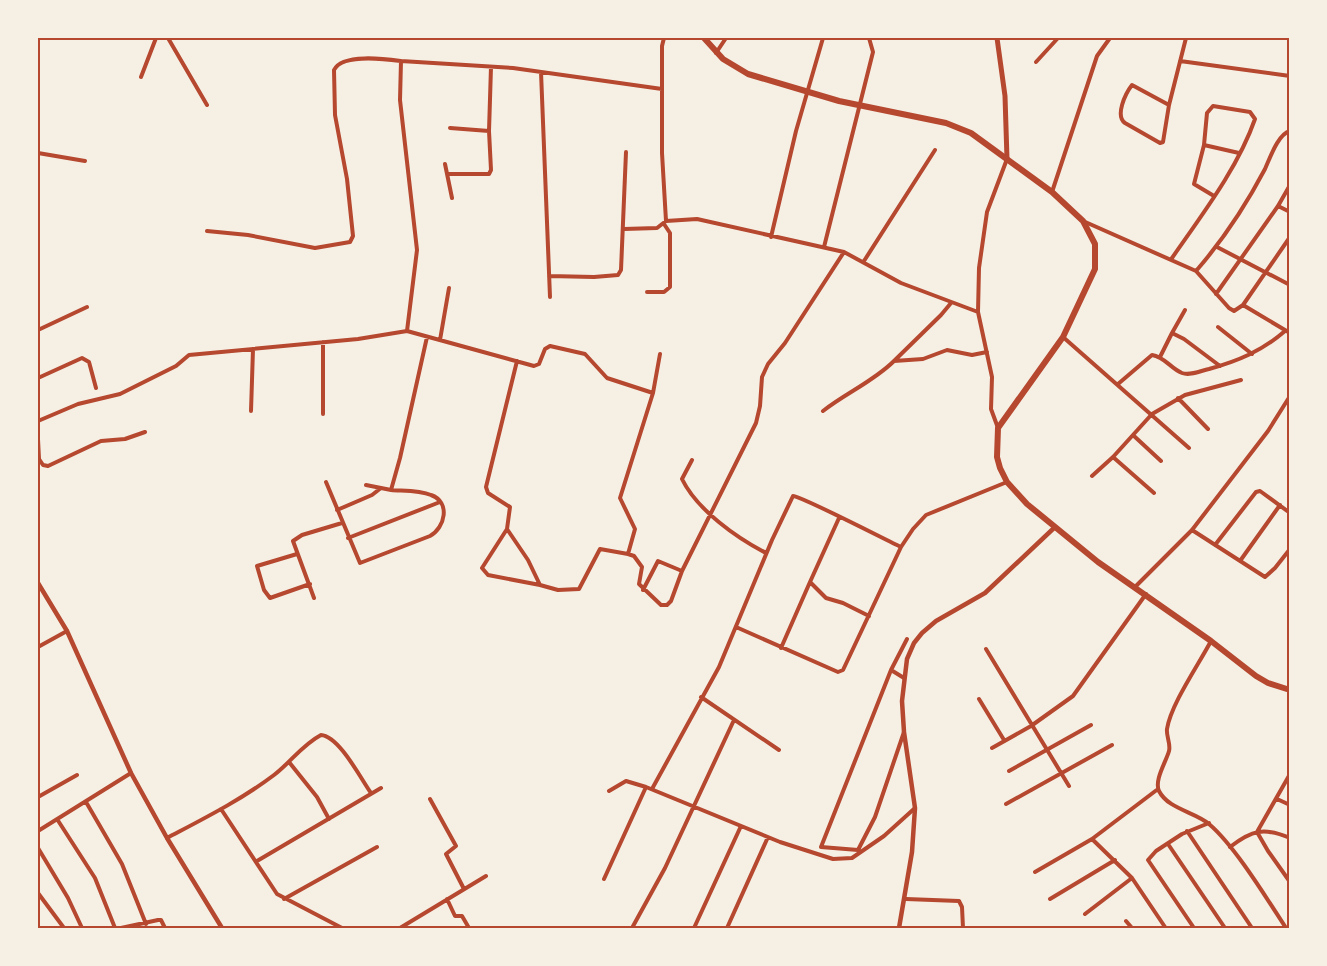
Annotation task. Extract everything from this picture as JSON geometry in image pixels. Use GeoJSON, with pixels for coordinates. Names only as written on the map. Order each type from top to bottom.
{"type":"FeatureCollection","features":[{"type":"Feature","properties":{"kind":"highway"},"geometry":{"type":"LineString","coordinates":[[704,38],[716,53],[730,64],[748,74],[808,93],[860,106],[946,122],[971,133],[1052,192],[1083,221],[1090,230],[1095,244],[1095,268],[1063,337],[998,428],[997,457],[1007,482],[1027,504],[1054,528],[1098,562],[1212,641],[1256,676],[1268,683],[1290,690]]}},
{"type":"Feature","properties":{"kind":"main road"},"geometry":{"type":"LineString","coordinates":[[997,38],[1005,96],[1007,159]]}},
{"type":"Feature","properties":{"kind":"street"},"geometry":{"type":"LineString","coordinates":[[141,76],[156,38]]}},
{"type":"Feature","properties":{"kind":"street"},"geometry":{"type":"LineString","coordinates":[[168,38],[207,105]]}},
{"type":"Feature","properties":{"kind":"street"},"geometry":{"type":"LineString","coordinates":[[646,292],[664,292],[670,287],[670,233],[665,223],[662,153],[664,38]]}},
{"type":"Feature","properties":{"kind":"street"},"geometry":{"type":"LineString","coordinates":[[716,53],[726,38]]}},
{"type":"Feature","properties":{"kind":"street"},"geometry":{"type":"LineString","coordinates":[[771,237],[796,131],[824,38]]}},
{"type":"Feature","properties":{"kind":"street"},"geometry":{"type":"LineString","coordinates":[[824,247],[874,50],[869,38]]}},
{"type":"Feature","properties":{"kind":"street"},"geometry":{"type":"LineString","coordinates":[[1036,62],[1058,38]]}},
{"type":"Feature","properties":{"kind":"street"},"geometry":{"type":"LineString","coordinates":[[1052,192],[1097,56],[1110,38]]}},
{"type":"Feature","properties":{"kind":"street"},"geometry":{"type":"LineString","coordinates":[[1169,105],[1132,85],[1120,114],[1121,120],[1160,143],[1165,139],[1169,105],[1186,38]]}},
{"type":"Feature","properties":{"kind":"street"},"geometry":{"type":"LineString","coordinates":[[207,231],[314,248],[350,242],[353,236],[347,179],[335,115],[334,70],[340,63],[367,58],[491,66],[662,89]]}},
{"type":"Feature","properties":{"kind":"street"},"geometry":{"type":"LineString","coordinates":[[1180,60],[1290,76]]}},
{"type":"Feature","properties":{"kind":"street"},"geometry":{"type":"LineString","coordinates":[[401,61],[400,100],[417,250],[408,331]]}},
{"type":"Feature","properties":{"kind":"street"},"geometry":{"type":"LineString","coordinates":[[448,174],[488,174],[490,170],[491,66]]}},
{"type":"Feature","properties":{"kind":"street"},"geometry":{"type":"LineString","coordinates":[[541,72],[550,297]]}},
{"type":"Feature","properties":{"kind":"street"},"geometry":{"type":"LineString","coordinates":[[1172,258],[1214,196],[1239,153],[1255,118],[1250,112],[1213,106],[1207,113],[1204,145],[1194,184],[1214,196]]}},
{"type":"Feature","properties":{"kind":"street"},"geometry":{"type":"LineString","coordinates":[[450,128],[489,131]]}},
{"type":"Feature","properties":{"kind":"street"},"geometry":{"type":"LineString","coordinates":[[1196,270],[1217,247],[1254,188],[1281,137],[1290,131]]}},
{"type":"Feature","properties":{"kind":"street"},"geometry":{"type":"LineString","coordinates":[[1204,145],[1239,153]]}},
{"type":"Feature","properties":{"kind":"street"},"geometry":{"type":"LineString","coordinates":[[864,261],[936,150]]}},
{"type":"Feature","properties":{"kind":"street"},"geometry":{"type":"LineString","coordinates":[[549,276],[594,278],[618,275],[621,270],[624,229],[626,152]]}},
{"type":"Feature","properties":{"kind":"street"},"geometry":{"type":"LineString","coordinates":[[38,153],[85,161]]}},
{"type":"Feature","properties":{"kind":"street"},"geometry":{"type":"LineString","coordinates":[[998,428],[991,409],[993,388],[978,312],[979,268],[987,212],[1007,159]]}},
{"type":"Feature","properties":{"kind":"street"},"geometry":{"type":"LineString","coordinates":[[446,164],[452,198]]}},
{"type":"Feature","properties":{"kind":"street"},"geometry":{"type":"LineString","coordinates":[[1216,294],[1278,206],[1290,184]]}},
{"type":"Feature","properties":{"kind":"street"},"geometry":{"type":"LineString","coordinates":[[1278,206],[1290,212]]}},
{"type":"Feature","properties":{"kind":"street"},"geometry":{"type":"LineString","coordinates":[[624,229],[656,228],[665,223],[697,219],[771,237],[824,247],[844,252],[864,261],[901,283],[978,312]]}},
{"type":"Feature","properties":{"kind":"street"},"geometry":{"type":"LineString","coordinates":[[1083,221],[1196,270],[1216,294],[1234,311],[1243,305],[1290,237]]}},
{"type":"Feature","properties":{"kind":"street"},"geometry":{"type":"LineString","coordinates":[[1217,247],[1290,285]]}},
{"type":"Feature","properties":{"kind":"street"},"geometry":{"type":"LineString","coordinates":[[517,361],[486,487],[488,493],[510,507],[507,529],[485,561],[482,568],[484,572],[488,575],[574,591],[582,587],[598,551],[604,549],[628,554],[639,562],[642,567],[639,584],[657,603],[667,605],[756,423],[760,406],[762,377],[768,364],[785,344],[844,252]]}},
{"type":"Feature","properties":{"kind":"street"},"geometry":{"type":"LineString","coordinates":[[440,340],[448,288]]}},
{"type":"Feature","properties":{"kind":"street"},"geometry":{"type":"LineString","coordinates":[[823,411],[844,395],[883,372],[941,316],[951,303]]}},
{"type":"Feature","properties":{"kind":"street"},"geometry":{"type":"LineString","coordinates":[[1243,305],[1290,333]]}},
{"type":"Feature","properties":{"kind":"street"},"geometry":{"type":"LineString","coordinates":[[38,330],[88,307]]}},
{"type":"Feature","properties":{"kind":"street"},"geometry":{"type":"LineString","coordinates":[[1160,357],[1185,310]]}},
{"type":"Feature","properties":{"kind":"street"},"geometry":{"type":"LineString","coordinates":[[1218,327],[1252,354]]}},
{"type":"Feature","properties":{"kind":"street"},"geometry":{"type":"LineString","coordinates":[[1118,384],[1152,355],[1160,357],[1182,373],[1196,373],[1252,354],[1271,343],[1285,330]]}},
{"type":"Feature","properties":{"kind":"street"},"geometry":{"type":"LineString","coordinates":[[38,421],[78,404],[120,394],[171,369],[189,355],[400,334],[408,331],[537,366],[541,362],[545,349],[550,346],[585,354],[606,378],[653,393]]}},
{"type":"Feature","properties":{"kind":"street"},"geometry":{"type":"LineString","coordinates":[[1172,334],[1184,339],[1220,366]]}},
{"type":"Feature","properties":{"kind":"street"},"geometry":{"type":"LineString","coordinates":[[391,490],[427,337]]}},
{"type":"Feature","properties":{"kind":"street"},"geometry":{"type":"LineString","coordinates":[[1063,337],[1189,448]]}},
{"type":"Feature","properties":{"kind":"street"},"geometry":{"type":"LineString","coordinates":[[322,414],[323,342]]}},
{"type":"Feature","properties":{"kind":"street"},"geometry":{"type":"LineString","coordinates":[[251,411],[253,348]]}},
{"type":"Feature","properties":{"kind":"street"},"geometry":{"type":"LineString","coordinates":[[894,361],[923,360],[947,350],[972,355],[987,352]]}},
{"type":"Feature","properties":{"kind":"street"},"geometry":{"type":"LineString","coordinates":[[628,554],[635,529],[620,498],[653,393],[660,354]]}},
{"type":"Feature","properties":{"kind":"street"},"geometry":{"type":"LineString","coordinates":[[38,378],[82,358],[89,362],[96,388]]}},
{"type":"Feature","properties":{"kind":"street"},"geometry":{"type":"LineString","coordinates":[[1092,476],[1134,436],[1152,414],[1178,398],[1241,380]]}},
{"type":"Feature","properties":{"kind":"street"},"geometry":{"type":"LineString","coordinates":[[1135,586],[1192,530],[1268,431],[1290,396]]}},
{"type":"Feature","properties":{"kind":"street"},"geometry":{"type":"LineString","coordinates":[[1178,398],[1208,429]]}},
{"type":"Feature","properties":{"kind":"street"},"geometry":{"type":"LineString","coordinates":[[38,439],[38,457],[42,464],[48,466],[101,441],[126,439],[145,432]]}},
{"type":"Feature","properties":{"kind":"street"},"geometry":{"type":"LineString","coordinates":[[1134,436],[1161,461]]}},
{"type":"Feature","properties":{"kind":"street"},"geometry":{"type":"LineString","coordinates":[[1113,457],[1154,493]]}},
{"type":"Feature","properties":{"kind":"street"},"geometry":{"type":"LineString","coordinates":[[692,460],[682,479],[711,515],[734,534],[766,553]]}},
{"type":"Feature","properties":{"kind":"street"},"geometry":{"type":"LineString","coordinates":[[326,482],[360,563],[369,561],[439,531],[444,518],[440,502],[430,494],[366,485]]}},
{"type":"Feature","properties":{"kind":"street"},"geometry":{"type":"LineString","coordinates":[[736,627],[838,672],[845,666],[901,547],[913,529],[926,515],[1007,482]]}},
{"type":"Feature","properties":{"kind":"street"},"geometry":{"type":"LineString","coordinates":[[337,510],[372,495],[381,488]]}},
{"type":"Feature","properties":{"kind":"street"},"geometry":{"type":"LineString","coordinates":[[1215,545],[1256,492],[1262,491],[1290,513]]}},
{"type":"Feature","properties":{"kind":"street"},"geometry":{"type":"LineString","coordinates":[[652,789],[719,667],[766,553],[793,496],[804,498],[839,518],[901,547]]}},
{"type":"Feature","properties":{"kind":"street"},"geometry":{"type":"LineString","coordinates":[[348,538],[440,502]]}},
{"type":"Feature","properties":{"kind":"street"},"geometry":{"type":"LineString","coordinates":[[1285,510],[1290,504]]}},
{"type":"Feature","properties":{"kind":"street"},"geometry":{"type":"LineString","coordinates":[[1240,561],[1280,505]]}},
{"type":"Feature","properties":{"kind":"street"},"geometry":{"type":"LineString","coordinates":[[781,648],[839,518]]}},
{"type":"Feature","properties":{"kind":"street"},"geometry":{"type":"LineString","coordinates":[[314,598],[293,541],[342,523]]}},
{"type":"Feature","properties":{"kind":"street"},"geometry":{"type":"LineString","coordinates":[[899,928],[906,899],[915,808],[904,732],[902,701],[907,659],[922,633],[936,621],[985,593],[1054,528]]}},
{"type":"Feature","properties":{"kind":"street"},"geometry":{"type":"LineString","coordinates":[[507,529],[528,560],[540,585]]}},
{"type":"Feature","properties":{"kind":"street"},"geometry":{"type":"LineString","coordinates":[[1192,530],[1265,577],[1290,549]]}},
{"type":"Feature","properties":{"kind":"street"},"geometry":{"type":"LineString","coordinates":[[250,568],[297,554]]}},
{"type":"Feature","properties":{"kind":"street"},"geometry":{"type":"LineString","coordinates":[[643,590],[658,561],[682,571]]}},
{"type":"Feature","properties":{"kind":"street"},"geometry":{"type":"LineString","coordinates":[[257,566],[264,590],[270,598],[310,584]]}},
{"type":"Feature","properties":{"kind":"street"},"geometry":{"type":"LineString","coordinates":[[810,582],[826,598],[843,603],[869,616]]}},
{"type":"Feature","properties":{"kind":"street"},"geometry":{"type":"LineString","coordinates":[[38,583],[67,631],[132,773],[167,838],[222,928]]}},
{"type":"Feature","properties":{"kind":"street"},"geometry":{"type":"LineString","coordinates":[[992,748],[1031,726],[1073,696],[1146,594]]}},
{"type":"Feature","properties":{"kind":"street"},"geometry":{"type":"LineString","coordinates":[[38,647],[67,631]]}},
{"type":"Feature","properties":{"kind":"street"},"geometry":{"type":"LineString","coordinates":[[858,850],[821,847],[891,670],[907,639]]}},
{"type":"Feature","properties":{"kind":"street"},"geometry":{"type":"LineString","coordinates":[[1212,641],[1172,713],[1167,730],[1170,748],[1158,778],[1158,789],[1162,796],[1178,807],[1209,823],[1230,847],[1286,928]]}},
{"type":"Feature","properties":{"kind":"street"},"geometry":{"type":"LineString","coordinates":[[986,649],[1060,775],[1069,786]]}},
{"type":"Feature","properties":{"kind":"street"},"geometry":{"type":"LineString","coordinates":[[891,670],[904,678]]}},
{"type":"Feature","properties":{"kind":"street"},"geometry":{"type":"LineString","coordinates":[[701,697],[779,750]]}},
{"type":"Feature","properties":{"kind":"street"},"geometry":{"type":"LineString","coordinates":[[979,698],[1004,740]]}},
{"type":"Feature","properties":{"kind":"street"},"geometry":{"type":"LineString","coordinates":[[632,928],[695,806],[734,720]]}},
{"type":"Feature","properties":{"kind":"street"},"geometry":{"type":"LineString","coordinates":[[1009,771],[1091,725]]}},
{"type":"Feature","properties":{"kind":"street"},"geometry":{"type":"LineString","coordinates":[[852,858],[875,817],[904,732]]}},
{"type":"Feature","properties":{"kind":"street"},"geometry":{"type":"LineString","coordinates":[[167,838],[221,810],[274,775],[312,740],[324,735],[342,750],[372,793]]}},
{"type":"Feature","properties":{"kind":"street"},"geometry":{"type":"LineString","coordinates":[[1006,804],[1112,744]]}},
{"type":"Feature","properties":{"kind":"street"},"geometry":{"type":"LineString","coordinates":[[288,762],[317,797],[329,819]]}},
{"type":"Feature","properties":{"kind":"street"},"geometry":{"type":"LineString","coordinates":[[38,831],[132,773]]}},
{"type":"Feature","properties":{"kind":"street"},"geometry":{"type":"LineString","coordinates":[[38,797],[76,774]]}},
{"type":"Feature","properties":{"kind":"street"},"geometry":{"type":"LineString","coordinates":[[1257,832],[1290,774]]}},
{"type":"Feature","properties":{"kind":"street"},"geometry":{"type":"LineString","coordinates":[[609,791],[626,780],[695,806],[768,837],[833,859],[852,858],[884,836],[915,808]]}},
{"type":"Feature","properties":{"kind":"street"},"geometry":{"type":"LineString","coordinates":[[604,879],[646,787]]}},
{"type":"Feature","properties":{"kind":"street"},"geometry":{"type":"LineString","coordinates":[[257,862],[381,788]]}},
{"type":"Feature","properties":{"kind":"street"},"geometry":{"type":"LineString","coordinates":[[1035,872],[1092,839],[1158,789]]}},
{"type":"Feature","properties":{"kind":"street"},"geometry":{"type":"LineString","coordinates":[[430,799],[456,846],[446,854],[464,889]]}},
{"type":"Feature","properties":{"kind":"street"},"geometry":{"type":"LineString","coordinates":[[1277,799],[1290,804]]}},
{"type":"Feature","properties":{"kind":"street"},"geometry":{"type":"LineString","coordinates":[[86,802],[122,864],[146,924]]}},
{"type":"Feature","properties":{"kind":"street"},"geometry":{"type":"LineString","coordinates":[[221,810],[257,862],[270,886],[284,899],[342,928]]}},
{"type":"Feature","properties":{"kind":"street"},"geometry":{"type":"LineString","coordinates":[[57,819],[95,878],[115,928]]}},
{"type":"Feature","properties":{"kind":"street"},"geometry":{"type":"LineString","coordinates":[[1194,928],[1148,860],[1156,851],[1187,831],[1209,823]]}},
{"type":"Feature","properties":{"kind":"street"},"geometry":{"type":"LineString","coordinates":[[694,928],[742,826]]}},
{"type":"Feature","properties":{"kind":"street"},"geometry":{"type":"LineString","coordinates":[[1230,847],[1243,837],[1257,832],[1272,830],[1290,838]]}},
{"type":"Feature","properties":{"kind":"street"},"geometry":{"type":"LineString","coordinates":[[1187,831],[1252,928]]}},
{"type":"Feature","properties":{"kind":"street"},"geometry":{"type":"LineString","coordinates":[[1257,832],[1290,882]]}},
{"type":"Feature","properties":{"kind":"street"},"geometry":{"type":"LineString","coordinates":[[727,928],[768,837]]}},
{"type":"Feature","properties":{"kind":"street"},"geometry":{"type":"LineString","coordinates":[[1092,839],[1132,878],[1166,927],[1164,928]]}},
{"type":"Feature","properties":{"kind":"street"},"geometry":{"type":"LineString","coordinates":[[1168,844],[1225,928]]}},
{"type":"Feature","properties":{"kind":"street"},"geometry":{"type":"LineString","coordinates":[[284,899],[377,847]]}},
{"type":"Feature","properties":{"kind":"street"},"geometry":{"type":"LineString","coordinates":[[38,848],[68,898],[82,928]]}},
{"type":"Feature","properties":{"kind":"street"},"geometry":{"type":"LineString","coordinates":[[1050,899],[1115,860]]}},
{"type":"Feature","properties":{"kind":"street"},"geometry":{"type":"LineString","coordinates":[[400,928],[486,876]]}},
{"type":"Feature","properties":{"kind":"street"},"geometry":{"type":"LineString","coordinates":[[1085,914],[1132,878]]}},
{"type":"Feature","properties":{"kind":"street"},"geometry":{"type":"LineString","coordinates":[[38,893],[64,928]]}},
{"type":"Feature","properties":{"kind":"street"},"geometry":{"type":"LineString","coordinates":[[447,899],[455,916],[462,916],[469,928]]}},
{"type":"Feature","properties":{"kind":"street"},"geometry":{"type":"LineString","coordinates":[[906,899],[959,901],[962,907],[963,928]]}},
{"type":"Feature","properties":{"kind":"street"},"geometry":{"type":"LineString","coordinates":[[121,928],[161,920],[165,928]]}},
{"type":"Feature","properties":{"kind":"street"},"geometry":{"type":"LineString","coordinates":[[1126,921],[1132,928]]}}]}
